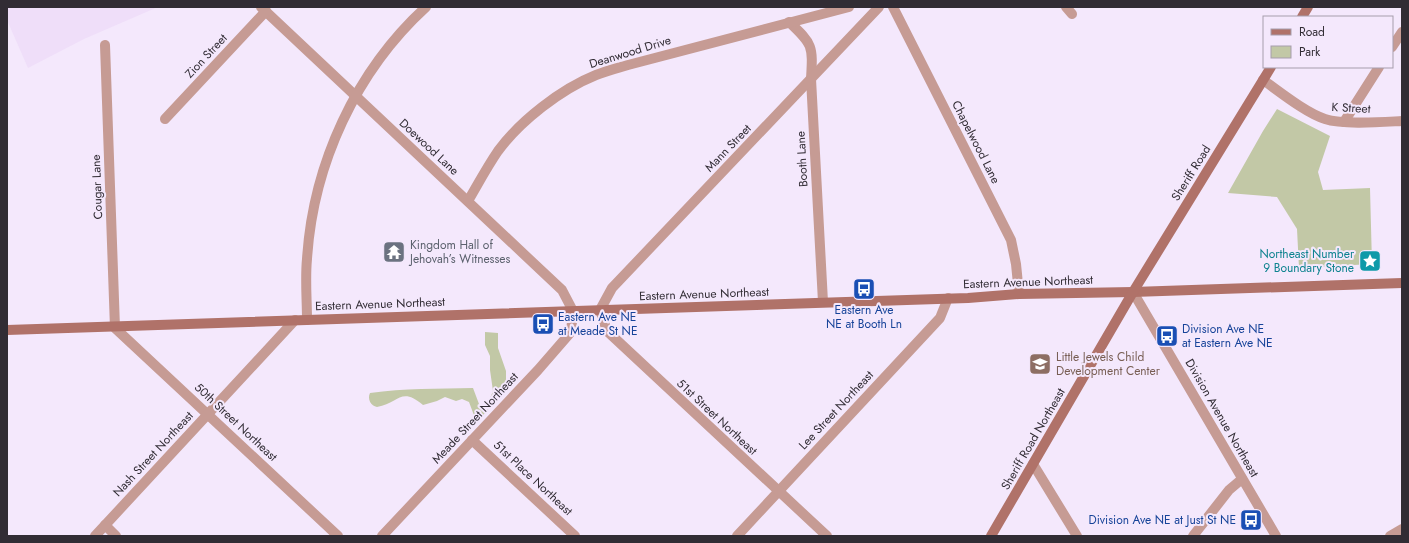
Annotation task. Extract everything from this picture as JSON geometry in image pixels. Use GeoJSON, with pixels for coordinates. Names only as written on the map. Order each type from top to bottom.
{"type":"FeatureCollection","features":[{"type":"Feature","properties":{"kind":"main road"},"geometry":{"type":"LineString","coordinates":[[1303,16],[1308,7]]}},
{"type":"Feature","properties":{"kind":"main road","name":"Sheriff Road"},"geometry":{"type":"LineString","coordinates":[[1133,292],[1270,68]]}},
{"type":"Feature","properties":{"kind":"main road","name":"Eastern Avenue Northeast"},"geometry":{"type":"LineString","coordinates":[[7,330],[115,328],[295,320],[948,298],[1019,294],[1133,292],[1402,283]]}},
{"type":"Feature","properties":{"kind":"main road","name":"Sheriff Road Northeast"},"geometry":{"type":"LineString","coordinates":[[991,536],[1133,292]]}},
{"type":"Feature","properties":{"kind":"street"},"geometry":{"type":"LineString","coordinates":[[307,320],[306,260],[318,188],[329,150],[356,95],[380,58],[399,35],[426,7]]}},
{"type":"Feature","properties":{"kind":"street","name":"Deanwood Drive"},"geometry":{"type":"LineString","coordinates":[[468,201],[499,150],[522,125],[553,99],[569,88],[596,75],[628,65],[849,7]]}},
{"type":"Feature","properties":{"kind":"street","name":"Mann Street"},"geometry":{"type":"LineString","coordinates":[[600,310],[612,288],[879,7]]}},
{"type":"Feature","properties":{"kind":"street","name":"Chapelwood Lane"},"geometry":{"type":"LineString","coordinates":[[893,7],[1011,240],[1016,264],[1019,294]]}},
{"type":"Feature","properties":{"kind":"street","name":"Doewood Lane"},"geometry":{"type":"LineString","coordinates":[[263,9],[562,290],[573,311]]}},
{"type":"Feature","properties":{"kind":"street","name":"Zion Street"},"geometry":{"type":"LineString","coordinates":[[165,119],[263,9]]}},
{"type":"Feature","properties":{"kind":"street","name":"Booth Lane"},"geometry":{"type":"LineString","coordinates":[[789,22],[809,43],[812,56],[811,79],[823,302]]}},
{"type":"Feature","properties":{"kind":"street"},"geometry":{"type":"LineString","coordinates":[[1393,46],[1402,32]]}},
{"type":"Feature","properties":{"kind":"street","name":"Cougar Lane"},"geometry":{"type":"LineString","coordinates":[[105,45],[115,328]]}},
{"type":"Feature","properties":{"kind":"street"},"geometry":{"type":"LineString","coordinates":[[1344,122],[1378,68]]}},
{"type":"Feature","properties":{"kind":"street","name":"K Street"},"geometry":{"type":"LineString","coordinates":[[1263,80],[1315,115],[1326,120],[1344,122],[1402,122]]}},
{"type":"Feature","properties":{"kind":"street"},"geometry":{"type":"LineString","coordinates":[[1402,283],[1402,288]]}},
{"type":"Feature","properties":{"kind":"street","name":"Division Avenue Northeast"},"geometry":{"type":"LineString","coordinates":[[1133,292],[1276,536]]}},
{"type":"Feature","properties":{"kind":"street","name":"Lee Street Northeast"},"geometry":{"type":"LineString","coordinates":[[737,536],[940,318],[948,298]]}},
{"type":"Feature","properties":{"kind":"street","name":"51st Street Northeast"},"geometry":{"type":"LineString","coordinates":[[600,310],[607,331],[827,536]]}},
{"type":"Feature","properties":{"kind":"street","name":"Meade Street Northeast"},"geometry":{"type":"LineString","coordinates":[[382,536],[571,332],[573,311]]}},
{"type":"Feature","properties":{"kind":"street","name":"Nash Street Northeast"},"geometry":{"type":"LineString","coordinates":[[95,536],[295,320]]}},
{"type":"Feature","properties":{"kind":"street","name":"50th Street Northeast"},"geometry":{"type":"LineString","coordinates":[[115,328],[338,536]]}},
{"type":"Feature","properties":{"kind":"street","name":"51st Place Northeast"},"geometry":{"type":"LineString","coordinates":[[472,440],[575,536]]}},
{"type":"Feature","properties":{"kind":"street"},"geometry":{"type":"LineString","coordinates":[[1033,464],[1077,536]]}},
{"type":"Feature","properties":{"kind":"street"},"geometry":{"type":"LineString","coordinates":[[1193,536],[1229,490],[1242,479]]}},
{"type":"Feature","properties":{"kind":"street"},"geometry":{"type":"LineString","coordinates":[[105,525],[116,536]]}},
{"type":"Feature","properties":{"kind":"street"},"geometry":{"type":"LineString","coordinates":[[1390,536],[1402,529]]}},
{"type":"Feature","properties":{"kind":"shaded area"},"geometry":{"type":"Polygon","coordinates":[[[7,7],[158,7],[84,39],[28,68],[7,20],[7,7]]]}},
{"type":"Feature","properties":{"kind":"green space"},"geometry":{"type":"Polygon","coordinates":[[[1277,109],[1330,136],[1318,172],[1323,190],[1370,188],[1372,264],[1299,268],[1297,229],[1277,197],[1228,193],[1277,109]]]}},
{"type":"Feature","properties":{"kind":"green space"},"geometry":{"type":"Polygon","coordinates":[[[485,332],[498,333],[498,348],[506,371],[506,388],[480,419],[475,418],[469,402],[462,399],[456,401],[445,397],[423,405],[416,399],[405,396],[377,407],[370,402],[370,393],[383,391],[473,388],[479,404],[482,407],[489,401],[493,391],[490,356],[485,345],[485,332]]]}},
{"type":"Feature","properties":{"kind":"place","name":"Kingdom Hall of Jehovah’s Witnesses"},"geometry":{"type":"Point","coordinates":[394,252]}},
{"type":"Feature","properties":{"kind":"place","name":"Northeast Number 9 Boundary Stone"},"geometry":{"type":"Point","coordinates":[1370,261]}},
{"type":"Feature","properties":{"kind":"place","name":"Eastern Ave NE at Booth Ln"},"geometry":{"type":"Point","coordinates":[864,289]}},
{"type":"Feature","properties":{"kind":"place","name":"Eastern Ave NE at Meade St NE"},"geometry":{"type":"Point","coordinates":[543,324]}},
{"type":"Feature","properties":{"kind":"place","name":"Division Ave NE at Eastern Ave NE"},"geometry":{"type":"Point","coordinates":[1167,336]}},
{"type":"Feature","properties":{"kind":"place","name":"Little Jewels Child Development Center"},"geometry":{"type":"Point","coordinates":[1040,364]}},
{"type":"Feature","properties":{"kind":"place","name":"Division Ave NE at Just St NE"},"geometry":{"type":"Point","coordinates":[1251,520]}}]}
